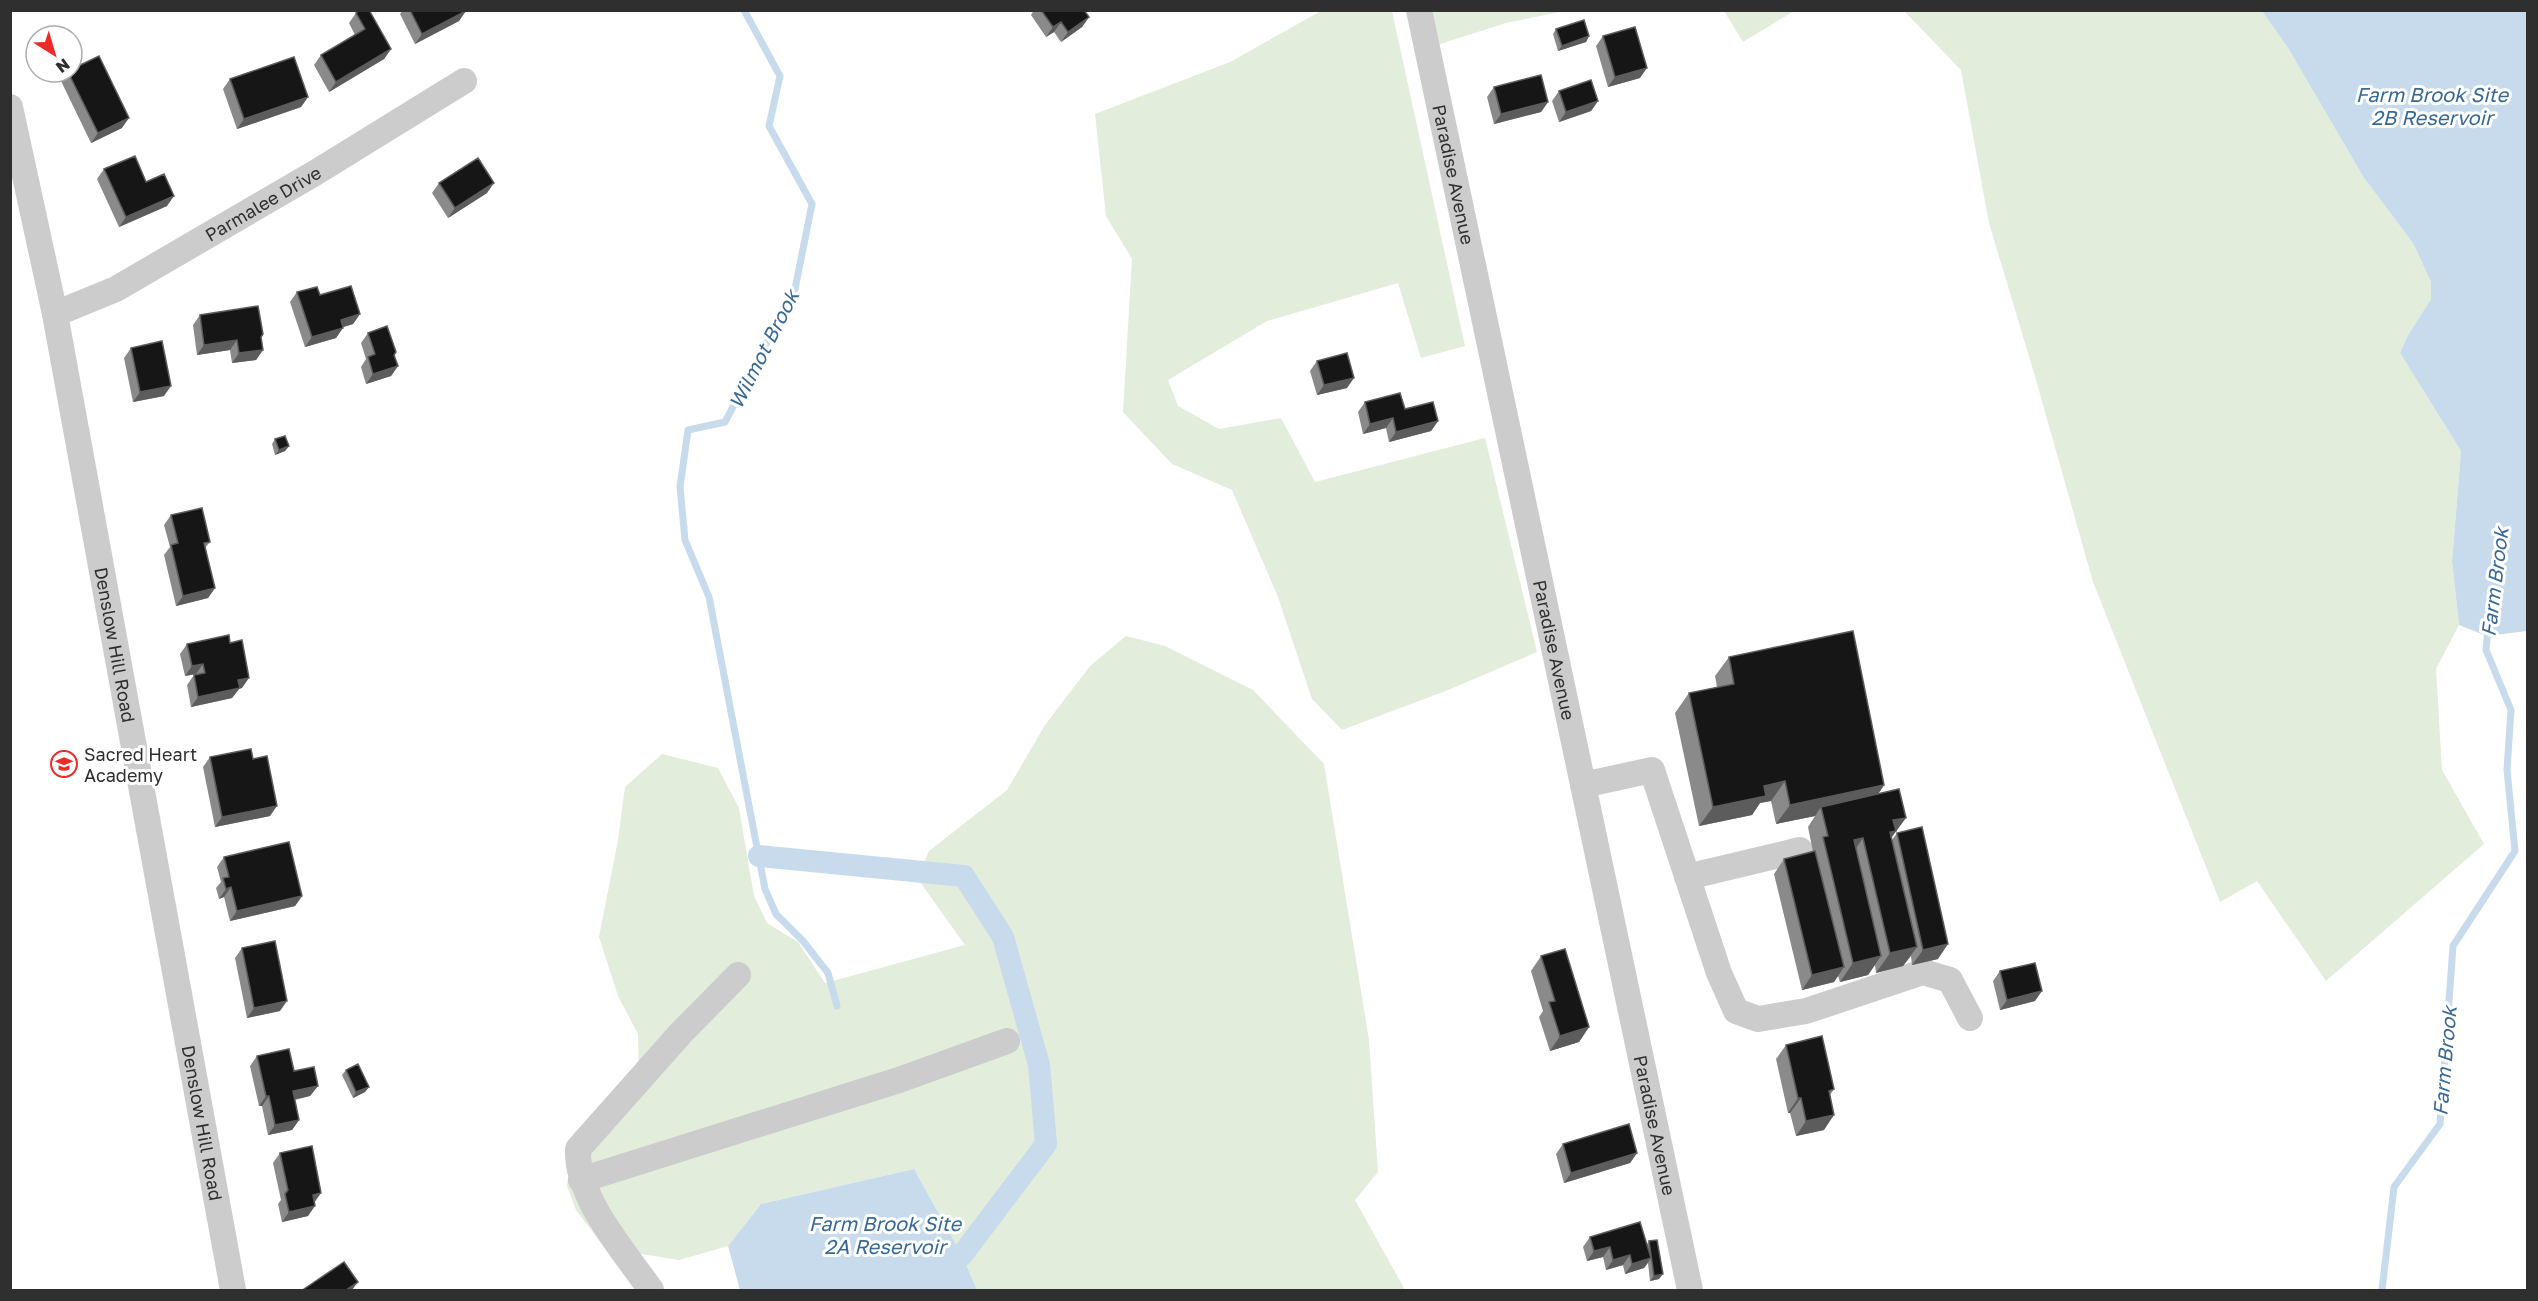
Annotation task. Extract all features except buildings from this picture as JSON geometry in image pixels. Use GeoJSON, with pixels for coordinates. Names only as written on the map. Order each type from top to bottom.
{"type":"FeatureCollection","features":[{"type":"Feature","properties":{"kind":"street","name":"Paradise Avenue"},"geometry":{"type":"LineString","coordinates":[[1419,10],[1690,1290]]}},
{"type":"Feature","properties":{"kind":"street","name":"Parmalee Drive"},"geometry":{"type":"LineString","coordinates":[[55,314],[116,289],[315,173],[464,81]]}},
{"type":"Feature","properties":{"kind":"street","name":"Denslow Hill Road"},"geometry":{"type":"LineString","coordinates":[[10,107],[55,314],[232,1290]]}},
{"type":"Feature","properties":{"kind":"street"},"geometry":{"type":"LineString","coordinates":[[1583,785],[1652,770],[1719,973],[1736,1011],[1758,1019],[1806,1011],[1923,972],[1950,980],[1970,1018]]}},
{"type":"Feature","properties":{"kind":"street"},"geometry":{"type":"LineString","coordinates":[[1687,877],[1800,850]]}},
{"type":"Feature","properties":{"kind":"street"},"geometry":{"type":"LineString","coordinates":[[651,1290],[610,1230],[581,1180],[577,1165],[578,1149],[680,1034],[738,975]]}},
{"type":"Feature","properties":{"kind":"street"},"geometry":{"type":"LineString","coordinates":[[581,1180],[899,1080],[1007,1041]]}},
{"type":"Feature","properties":{"kind":"green space"},"geometry":{"type":"Polygon","coordinates":[[[1392,11],[1465,346],[1421,358],[1398,283],[1267,321],[1168,380],[1178,406],[1219,429],[1281,418],[1315,482],[1485,438],[1537,652],[1448,690],[1342,730],[1312,699],[1278,597],[1232,490],[1172,464],[1123,412],[1132,259],[1106,216],[1095,114],[1230,62],[1319,12],[1392,11]]]}},
{"type":"Feature","properties":{"kind":"green space"},"geometry":{"type":"Polygon","coordinates":[[[1429,11],[1565,11],[1506,23],[1437,45],[1429,11]]]}},
{"type":"Feature","properties":{"kind":"green space"},"geometry":{"type":"Polygon","coordinates":[[[1724,11],[1794,11],[1743,42],[1724,11]]]}},
{"type":"Feature","properties":{"kind":"green space"},"geometry":{"type":"Polygon","coordinates":[[[1904,11],[2262,11],[2288,48],[2364,178],[2413,243],[2431,282],[2431,299],[2408,335],[2400,353],[2461,451],[2452,561],[2459,625],[2436,669],[2442,770],[2484,844],[2326,981],[2257,881],[2220,902],[2093,582],[1989,223],[1961,70],[1904,11]]]}},
{"type":"Feature","properties":{"kind":"green space"},"geometry":{"type":"Polygon","coordinates":[[[1126,636],[1165,646],[1253,690],[1324,764],[1369,1040],[1378,1172],[1355,1200],[1405,1290],[977,1290],[962,1255],[914,1169],[761,1204],[728,1246],[679,1260],[641,1254],[602,1244],[576,1210],[567,1186],[570,1164],[639,1087],[638,1034],[618,996],[599,937],[618,840],[625,787],[662,754],[718,768],[739,808],[754,896],[767,923],[798,942],[825,983],[965,945],[917,878],[929,851],[1007,790],[1045,725],[1090,666],[1126,636]]]}},
{"type":"Feature","properties":{"kind":"water","name":"Farm Brook Site 2B Reservoir"},"geometry":{"type":"Polygon","coordinates":[[[2262,11],[2527,11],[2527,631],[2487,636],[2459,625],[2452,561],[2461,451],[2400,353],[2408,335],[2431,299],[2431,282],[2413,243],[2364,178],[2288,48],[2262,11]]]}},
{"type":"Feature","properties":{"kind":"water","name":"Farm Brook Site 2A Reservoir"},"geometry":{"type":"Polygon","coordinates":[[[914,1169],[962,1255],[977,1290],[740,1290],[728,1246],[761,1204],[914,1169]]]}},
{"type":"Feature","properties":{"kind":"waterway","name":"Wilmot Brook"},"geometry":{"type":"LineString","coordinates":[[744,10],[780,76],[769,126],[812,204],[795,289],[725,422],[688,430],[680,487],[685,540],[709,597],[765,889],[776,914],[803,941],[828,973],[837,1006]]}},
{"type":"Feature","properties":{"kind":"waterway","name":"Farm Brook"},"geometry":{"type":"LineString","coordinates":[[2382,1290],[2394,1187],[2440,1124],[2453,946],[2515,851],[2507,770],[2511,710],[2486,650],[2488,628]]}},
{"type":"Feature","properties":{"kind":"waterway"},"geometry":{"type":"LineString","coordinates":[[759,856],[964,876],[1003,937],[1039,1065],[1046,1144],[962,1255],[937,1270]]}},
{"type":"Feature","properties":{"kind":"place","name":"Sacred Heart Academy"},"geometry":{"type":"Point","coordinates":[64,764]}}]}
